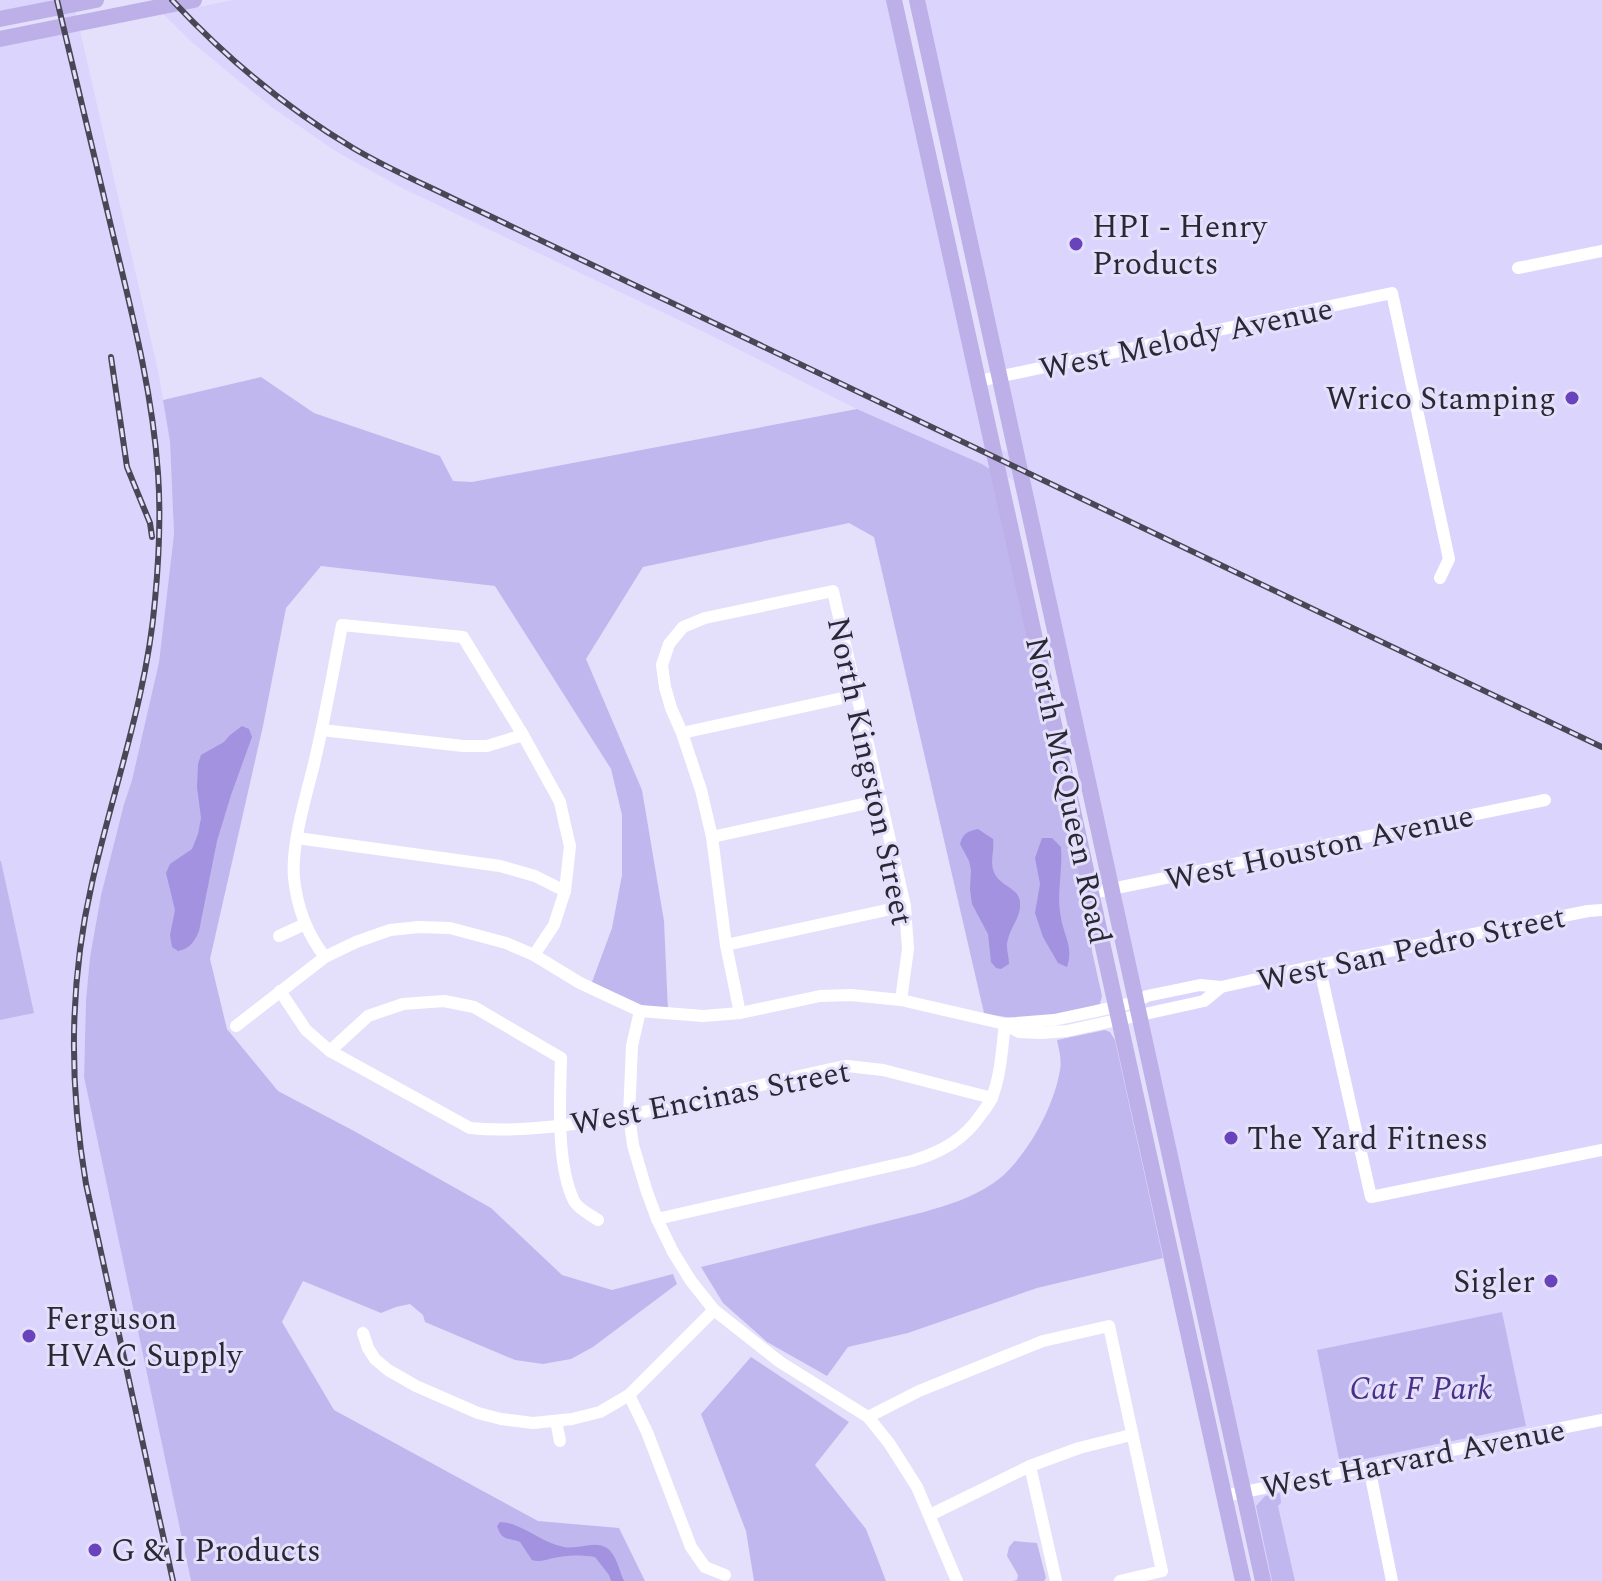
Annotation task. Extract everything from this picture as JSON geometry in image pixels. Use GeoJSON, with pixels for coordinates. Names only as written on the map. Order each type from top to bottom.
{"type":"FeatureCollection","features":[{"type":"Feature","properties":{"kind":"main road"},"geometry":{"type":"LineString","coordinates":[[0,19],[96,0]]}},
{"type":"Feature","properties":{"kind":"main road"},"geometry":{"type":"LineString","coordinates":[[0,39],[194,0]]}},
{"type":"Feature","properties":{"kind":"main road","name":"North McQueen Road"},"geometry":{"type":"LineString","coordinates":[[894,0],[1243,1581]]}},
{"type":"Feature","properties":{"kind":"main road","name":"North McQueen Road"},"geometry":{"type":"LineString","coordinates":[[917,0],[1263,1581]]}},
{"type":"Feature","properties":{"kind":"main road"},"geometry":{"type":"LineString","coordinates":[[914,85],[934,81]]}},
{"type":"Feature","properties":{"kind":"main road"},"geometry":{"type":"LineString","coordinates":[[1039,652],[1058,647]]}},
{"type":"Feature","properties":{"kind":"street"},"geometry":{"type":"LineString","coordinates":[[1518,268],[1602,251]]}},
{"type":"Feature","properties":{"kind":"street","name":"West Melody Avenue"},"geometry":{"type":"LineString","coordinates":[[979,381],[1392,293],[1449,559],[1440,578]]}},
{"type":"Feature","properties":{"kind":"street","name":"North Kingston Street"},"geometry":{"type":"LineString","coordinates":[[682,733],[671,708],[662,665],[669,644],[683,627],[705,618],[833,591],[905,906],[908,949],[901,1000]]}},
{"type":"Feature","properties":{"kind":"street"},"geometry":{"type":"LineString","coordinates":[[325,957],[312,941],[305,924],[294,876],[297,838],[342,625],[463,637],[523,735],[560,802],[570,846],[565,891],[554,925],[534,955]]}},
{"type":"Feature","properties":{"kind":"street"},"geometry":{"type":"LineString","coordinates":[[740,1013],[726,945],[712,837],[701,790],[682,733],[856,695]]}},
{"type":"Feature","properties":{"kind":"street"},"geometry":{"type":"LineString","coordinates":[[322,730],[463,746],[487,746],[523,735]]}},
{"type":"Feature","properties":{"kind":"street"},"geometry":{"type":"LineString","coordinates":[[712,837],[881,800]]}},
{"type":"Feature","properties":{"kind":"street","name":"West Houston Avenue"},"geometry":{"type":"LineString","coordinates":[[1092,893],[1545,800]]}},
{"type":"Feature","properties":{"kind":"street"},"geometry":{"type":"LineString","coordinates":[[297,838],[500,866],[535,876],[565,891]]}},
{"type":"Feature","properties":{"kind":"street"},"geometry":{"type":"LineString","coordinates":[[368,863],[371,848]]}},
{"type":"Feature","properties":{"kind":"street"},"geometry":{"type":"LineString","coordinates":[[726,945],[905,906]]}},
{"type":"Feature","properties":{"kind":"street","name":"West San Pedro Street"},"geometry":{"type":"LineString","coordinates":[[236,1026],[325,957],[390,930],[419,927],[450,928],[506,943],[640,1011],[703,1016],[740,1013],[820,996],[851,995],[901,1000],[1005,1024],[1118,1013],[1138,1009],[1147,996],[1200,985],[1221,987],[1602,910]]}},
{"type":"Feature","properties":{"kind":"street"},"geometry":{"type":"LineString","coordinates":[[279,936],[305,924]]}},
{"type":"Feature","properties":{"kind":"street"},"geometry":{"type":"LineString","coordinates":[[1319,965],[1371,1197],[1602,1150]]}},
{"type":"Feature","properties":{"kind":"street","name":"West Encinas Street"},"geometry":{"type":"LineString","coordinates":[[280,991],[306,1030],[330,1051],[470,1128],[490,1130],[560,1126],[629,1116],[847,1066],[883,1070],[992,1098]]}},
{"type":"Feature","properties":{"kind":"street"},"geometry":{"type":"LineString","coordinates":[[330,1051],[368,1016],[403,1004],[444,1001],[474,1007],[561,1058],[560,1126],[566,1174],[575,1204],[598,1220]]}},
{"type":"Feature","properties":{"kind":"street"},"geometry":{"type":"LineString","coordinates":[[640,1011],[632,1046],[629,1116],[633,1145],[657,1219],[679,1262],[714,1310],[780,1362],[868,1417],[917,1487],[957,1581]]}},
{"type":"Feature","properties":{"kind":"street"},"geometry":{"type":"LineString","coordinates":[[657,1219],[933,1155],[951,1146],[976,1123],[992,1098],[1005,1024]]}},
{"type":"Feature","properties":{"kind":"street"},"geometry":{"type":"LineString","coordinates":[[363,1333],[375,1359],[416,1386],[478,1413],[533,1423],[600,1412],[629,1395],[714,1310]]}},
{"type":"Feature","properties":{"kind":"street"},"geometry":{"type":"LineString","coordinates":[[868,1417],[919,1391],[1043,1341],[1109,1326],[1162,1571],[1120,1581]]}},
{"type":"Feature","properties":{"kind":"street"},"geometry":{"type":"LineString","coordinates":[[629,1395],[647,1432],[691,1547],[705,1567],[725,1575]]}},
{"type":"Feature","properties":{"kind":"street","name":"West Harvard Avenue"},"geometry":{"type":"LineString","coordinates":[[1224,1496],[1602,1420]]}},
{"type":"Feature","properties":{"kind":"street"},"geometry":{"type":"LineString","coordinates":[[556,1421],[560,1441]]}},
{"type":"Feature","properties":{"kind":"street"},"geometry":{"type":"LineString","coordinates":[[930,1515],[1030,1466],[1079,1448],[1131,1435]]}},
{"type":"Feature","properties":{"kind":"street"},"geometry":{"type":"LineString","coordinates":[[1030,1466],[1056,1581]]}},
{"type":"Feature","properties":{"kind":"street"},"geometry":{"type":"LineString","coordinates":[[1369,1467],[1392,1581]]}},
{"type":"Feature","properties":{"kind":"shaded area"},"geometry":{"type":"Polygon","coordinates":[[[0,0],[73,0],[159,375],[170,442],[174,534],[159,662],[101,895],[90,957],[84,1077],[191,1581],[0,1581],[0,45],[60,33],[54,1],[0,11],[0,0]]]}},
{"type":"Feature","properties":{"kind":"shaded area"},"geometry":{"type":"Polygon","coordinates":[[[233,0],[886,0],[984,441],[1024,460],[923,0],[1602,0],[1602,1581],[1271,1581],[1032,490],[982,464],[857,409],[402,188],[337,152],[270,106],[194,44],[163,14],[233,0]]]}},
{"type":"Feature","properties":{"kind":"shaded area"},"geometry":{"type":"Polygon","coordinates":[[[242,726],[249,729],[252,737],[217,841],[199,931],[192,944],[178,951],[172,947],[170,935],[175,910],[166,873],[170,864],[192,849],[198,834],[201,818],[197,787],[201,755],[224,742],[242,726]]]}},
{"type":"Feature","properties":{"kind":"shaded area"},"geometry":{"type":"Polygon","coordinates":[[[978,829],[993,839],[992,862],[996,876],[1014,891],[1020,903],[1007,942],[1009,964],[1001,969],[991,962],[988,934],[972,904],[969,861],[960,844],[966,833],[978,829]]]}},
{"type":"Feature","properties":{"kind":"shaded area"},"geometry":{"type":"Polygon","coordinates":[[[1042,838],[1052,838],[1061,847],[1059,900],[1069,948],[1067,967],[1058,963],[1043,937],[1035,913],[1040,884],[1035,858],[1042,838]]]}},
{"type":"Feature","properties":{"kind":"shaded area"},"geometry":{"type":"Polygon","coordinates":[[[500,1522],[516,1525],[564,1547],[597,1545],[607,1548],[624,1581],[611,1581],[595,1557],[532,1560],[520,1542],[501,1535],[497,1526],[500,1522]]]}},
{"type":"Feature","properties":{"kind":"green space"},"geometry":{"type":"Polygon","coordinates":[[[261,377],[314,413],[440,456],[453,481],[472,482],[857,409],[990,469],[1090,924],[1092,951],[1102,996],[1100,1004],[1057,1015],[1015,1018],[984,1013],[874,537],[849,523],[643,567],[586,659],[642,790],[664,921],[668,1011],[627,1002],[592,982],[612,928],[622,875],[622,815],[611,769],[495,586],[321,566],[286,608],[263,726],[210,959],[227,1029],[278,1091],[491,1208],[562,1275],[612,1290],[673,1274],[677,1284],[593,1347],[571,1359],[543,1364],[515,1360],[425,1322],[423,1315],[410,1304],[381,1313],[303,1281],[282,1322],[334,1410],[538,1521],[619,1528],[645,1581],[191,1581],[84,1077],[86,1000],[101,895],[159,662],[174,534],[170,442],[163,400],[261,377]]]}},
{"type":"Feature","properties":{"kind":"green space"},"geometry":{"type":"Polygon","coordinates":[[[0,861],[34,1013],[0,1020],[0,861]]]}},
{"type":"Feature","properties":{"kind":"green space"},"geometry":{"type":"Polygon","coordinates":[[[1105,1030],[1115,1040],[1163,1258],[1037,1288],[908,1333],[848,1347],[827,1376],[767,1342],[723,1303],[701,1267],[924,1212],[968,1197],[992,1184],[1026,1149],[1044,1117],[1060,1070],[1057,1040],[1105,1030]]]}},
{"type":"Feature","properties":{"kind":"green space","name":"Cat F Park"},"geometry":{"type":"Polygon","coordinates":[[[1502,1312],[1526,1426],[1340,1464],[1317,1350],[1502,1312]]]}},
{"type":"Feature","properties":{"kind":"green space"},"geometry":{"type":"Polygon","coordinates":[[[751,1357],[849,1422],[815,1465],[866,1529],[886,1581],[754,1581],[746,1531],[701,1414],[751,1357]]]}},
{"type":"Feature","properties":{"kind":"green space"},"geometry":{"type":"Polygon","coordinates":[[[1280,1493],[1281,1503],[1278,1506],[1295,1581],[1272,1581],[1256,1506],[1265,1496],[1280,1493]]]}},
{"type":"Feature","properties":{"kind":"green space"},"geometry":{"type":"Polygon","coordinates":[[[1014,1541],[1037,1543],[1046,1578],[1044,1581],[1013,1581],[1017,1580],[1018,1575],[1007,1556],[1014,1541]]]}},
{"type":"Feature","properties":{"kind":"railway"},"geometry":{"type":"LineString","coordinates":[[57,0],[139,344],[151,408],[158,473],[158,553],[151,636],[137,707],[84,921],[76,996],[74,1071],[86,1184],[173,1581]]}},
{"type":"Feature","properties":{"kind":"railway"},"geometry":{"type":"LineString","coordinates":[[172,0],[213,42],[280,99],[377,162],[1602,747]]}},
{"type":"Feature","properties":{"kind":"railway"},"geometry":{"type":"LineString","coordinates":[[111,357],[127,467],[150,523],[152,537]]}},
{"type":"Feature","properties":{"kind":"place","name":"HPI - Henry Products"},"geometry":{"type":"Point","coordinates":[1076,244]}},
{"type":"Feature","properties":{"kind":"place","name":"Wrico Stamping"},"geometry":{"type":"Point","coordinates":[1572,398]}},
{"type":"Feature","properties":{"kind":"place","name":"The Yard Fitness"},"geometry":{"type":"Point","coordinates":[1231,1138]}},
{"type":"Feature","properties":{"kind":"place","name":"Sigler"},"geometry":{"type":"Point","coordinates":[1551,1281]}},
{"type":"Feature","properties":{"kind":"place","name":"Ferguson HVAC Supply"},"geometry":{"type":"Point","coordinates":[29,1336]}},
{"type":"Feature","properties":{"kind":"place","name":"G & I Products"},"geometry":{"type":"Point","coordinates":[95,1550]}}]}
